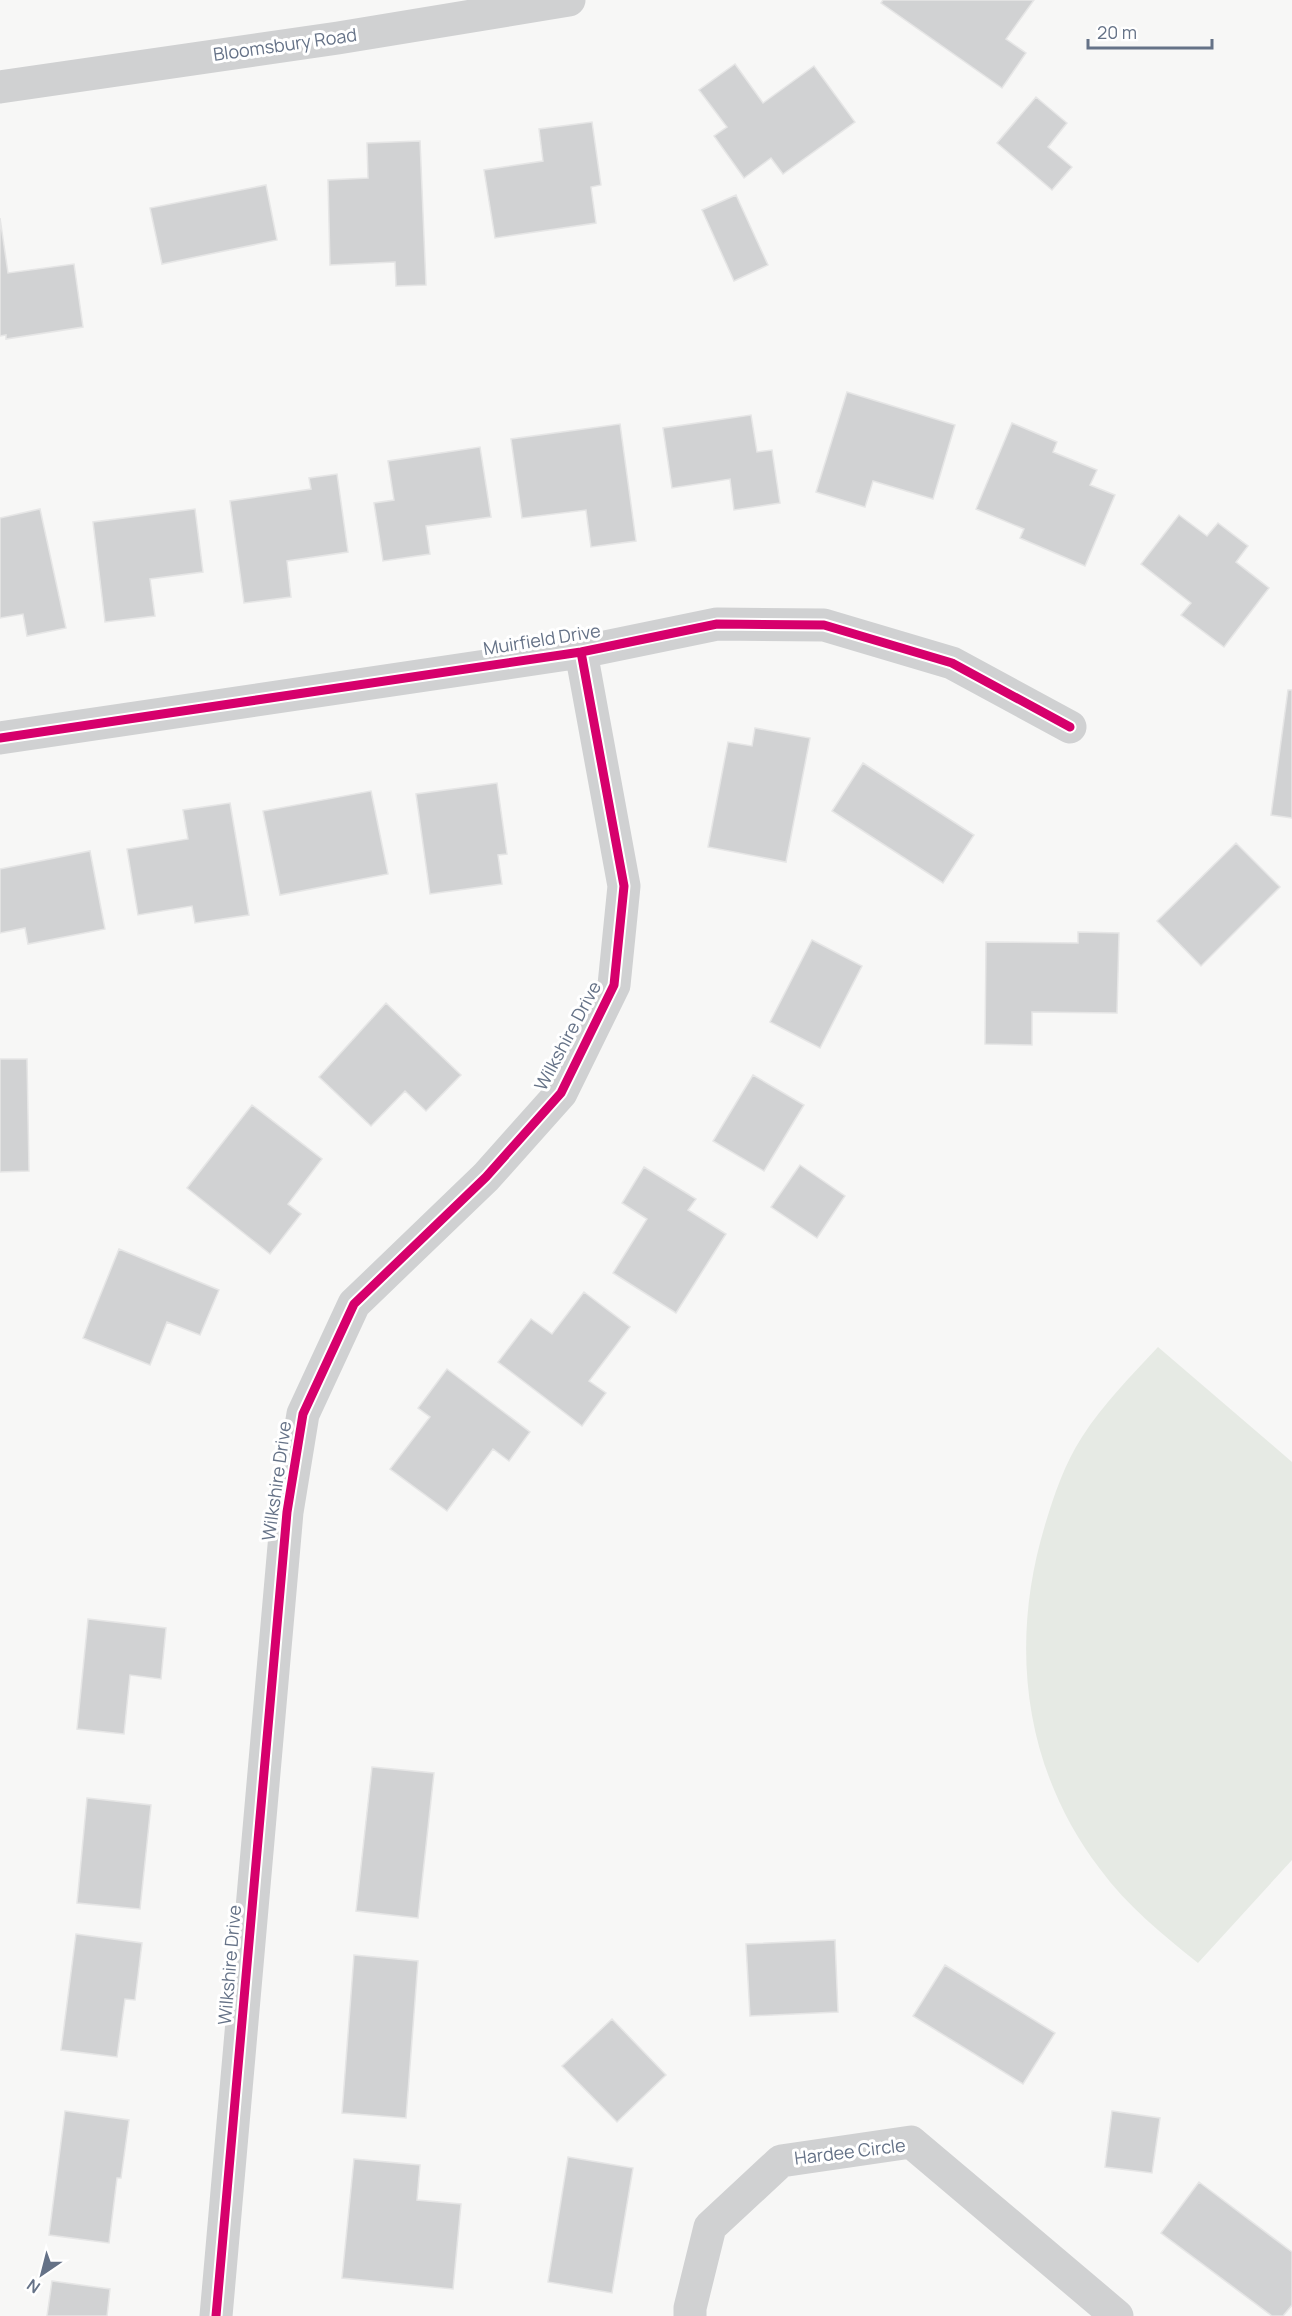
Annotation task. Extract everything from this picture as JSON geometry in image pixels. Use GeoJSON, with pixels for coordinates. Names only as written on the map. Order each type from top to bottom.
{"type":"FeatureCollection","features":[{"type":"Feature","properties":{"kind":"street","name":"Bloomsbury Road"},"geometry":{"type":"LineString","coordinates":[[0,87],[327,39],[569,0]]}},
{"type":"Feature","properties":{"kind":"street","name":"Muirfield Drive"},"geometry":{"type":"LineString","coordinates":[[0,738],[581,652],[717,624],[824,625],[952,663],[1070,727]]}},
{"type":"Feature","properties":{"kind":"street","name":"Wilkshire Drive"},"geometry":{"type":"LineString","coordinates":[[216,2316],[287,1512],[303,1414],[354,1304],[486,1177],[561,1093],[614,985],[624,886],[581,652]]}},
{"type":"Feature","properties":{"kind":"street","name":"Hardee Circle"},"geometry":{"type":"LineString","coordinates":[[690,2316],[710,2227],[782,2162],[911,2142],[1117,2316]]}},
{"type":"Feature","properties":{"kind":"shaded area"},"geometry":{"type":"Polygon","coordinates":[[[1158,1347],[1292,1462],[1292,1860],[1198,1963],[1133,1907],[1100,1869],[1074,1830],[1054,1789],[1039,1747],[1030,1704],[1026,1660],[1028,1615],[1034,1570],[1048,1514],[1065,1468],[1082,1437],[1099,1413],[1158,1347]]]}},
{"type":"Feature","properties":{"kind":"building"},"geometry":{"type":"Polygon","coordinates":[[[883,0],[1034,0],[1006,39],[1026,53],[1002,88],[881,3],[883,0]]]}},
{"type":"Feature","properties":{"kind":"building"},"geometry":{"type":"Polygon","coordinates":[[[735,64],[763,103],[814,66],[855,122],[783,174],[771,158],[744,178],[714,136],[727,127],[699,90],[735,64]]]}},
{"type":"Feature","properties":{"kind":"building"},"geometry":{"type":"Polygon","coordinates":[[[1036,97],[1067,123],[1048,147],[1072,167],[1052,190],[997,143],[1036,97]]]}},
{"type":"Feature","properties":{"kind":"building"},"geometry":{"type":"Polygon","coordinates":[[[592,122],[601,185],[591,187],[596,223],[495,238],[484,170],[543,161],[539,129],[592,122]]]}},
{"type":"Feature","properties":{"kind":"building"},"geometry":{"type":"Polygon","coordinates":[[[420,141],[426,285],[396,286],[395,262],[330,265],[328,180],[368,178],[367,143],[420,141]]]}},
{"type":"Feature","properties":{"kind":"building"},"geometry":{"type":"Polygon","coordinates":[[[266,185],[277,240],[162,264],[150,208],[266,185]]]}},
{"type":"Feature","properties":{"kind":"building"},"geometry":{"type":"Polygon","coordinates":[[[736,195],[768,265],[734,281],[702,210],[736,195]]]}},
{"type":"Feature","properties":{"kind":"building"},"geometry":{"type":"Polygon","coordinates":[[[0,218],[8,273],[74,264],[83,327],[6,339],[6,335],[0,336],[0,218]]]}},
{"type":"Feature","properties":{"kind":"building"},"geometry":{"type":"Polygon","coordinates":[[[847,392],[955,425],[933,499],[873,481],[865,507],[816,492],[847,392]]]}},
{"type":"Feature","properties":{"kind":"building"},"geometry":{"type":"Polygon","coordinates":[[[751,415],[757,452],[772,450],[780,503],[734,510],[730,479],[672,488],[663,428],[751,415]]]}},
{"type":"Feature","properties":{"kind":"building"},"geometry":{"type":"Polygon","coordinates":[[[1012,423],[1057,442],[1053,452],[1097,470],[1090,485],[1115,495],[1085,566],[1020,538],[1024,529],[976,509],[1012,423]]]}},
{"type":"Feature","properties":{"kind":"building"},"geometry":{"type":"Polygon","coordinates":[[[620,424],[636,541],[591,547],[586,510],[522,518],[511,439],[620,424]]]}},
{"type":"Feature","properties":{"kind":"building"},"geometry":{"type":"Polygon","coordinates":[[[480,447],[491,517],[426,526],[430,554],[383,561],[374,503],[394,500],[388,461],[480,447]]]}},
{"type":"Feature","properties":{"kind":"building"},"geometry":{"type":"Polygon","coordinates":[[[337,474],[348,552],[287,561],[291,597],[244,603],[230,501],[311,489],[309,478],[337,474]]]}},
{"type":"Feature","properties":{"kind":"building"},"geometry":{"type":"Polygon","coordinates":[[[40,509],[66,628],[27,636],[23,614],[0,618],[0,518],[40,509]]]}},
{"type":"Feature","properties":{"kind":"building"},"geometry":{"type":"Polygon","coordinates":[[[195,509],[203,572],[150,579],[155,616],[105,622],[93,522],[195,509]]]}},
{"type":"Feature","properties":{"kind":"building"},"geometry":{"type":"Polygon","coordinates":[[[1179,515],[1207,536],[1218,523],[1248,546],[1236,562],[1269,588],[1224,647],[1181,615],[1191,603],[1141,564],[1179,515]]]}},
{"type":"Feature","properties":{"kind":"building"},"geometry":{"type":"Polygon","coordinates":[[[1288,690],[1292,690],[1292,818],[1271,815],[1288,690]]]}},
{"type":"Feature","properties":{"kind":"building"},"geometry":{"type":"Polygon","coordinates":[[[755,728],[810,738],[786,862],[708,847],[728,742],[752,746],[755,728]]]}},
{"type":"Feature","properties":{"kind":"building"},"geometry":{"type":"Polygon","coordinates":[[[863,763],[974,835],[943,883],[832,811],[863,763]]]}},
{"type":"Feature","properties":{"kind":"building"},"geometry":{"type":"Polygon","coordinates":[[[497,783],[507,854],[498,855],[502,884],[430,894],[416,794],[497,783]]]}},
{"type":"Feature","properties":{"kind":"building"},"geometry":{"type":"Polygon","coordinates":[[[371,791],[388,874],[280,895],[263,811],[371,791]]]}},
{"type":"Feature","properties":{"kind":"building"},"geometry":{"type":"Polygon","coordinates":[[[230,803],[249,915],[195,923],[192,906],[138,915],[127,849],[188,839],[183,810],[230,803]]]}},
{"type":"Feature","properties":{"kind":"building"},"geometry":{"type":"Polygon","coordinates":[[[1236,843],[1280,887],[1201,966],[1157,921],[1236,843]]]}},
{"type":"Feature","properties":{"kind":"building"},"geometry":{"type":"Polygon","coordinates":[[[90,851],[105,929],[28,944],[25,928],[0,933],[0,869],[90,851]]]}},
{"type":"Feature","properties":{"kind":"building"},"geometry":{"type":"Polygon","coordinates":[[[1078,932],[1119,933],[1117,1013],[1032,1012],[1032,1045],[985,1044],[986,942],[1078,943],[1078,932]]]}},
{"type":"Feature","properties":{"kind":"building"},"geometry":{"type":"Polygon","coordinates":[[[812,940],[862,966],[820,1048],[770,1022],[812,940]]]}},
{"type":"Feature","properties":{"kind":"building"},"geometry":{"type":"Polygon","coordinates":[[[386,1003],[461,1075],[426,1111],[405,1091],[371,1126],[319,1077],[386,1003]]]}},
{"type":"Feature","properties":{"kind":"building"},"geometry":{"type":"Polygon","coordinates":[[[0,1059],[27,1059],[29,1171],[0,1172],[0,1059]]]}},
{"type":"Feature","properties":{"kind":"building"},"geometry":{"type":"Polygon","coordinates":[[[753,1075],[804,1105],[764,1171],[713,1141],[753,1075]]]}},
{"type":"Feature","properties":{"kind":"building"},"geometry":{"type":"Polygon","coordinates":[[[252,1105],[322,1159],[288,1204],[301,1214],[270,1254],[187,1188],[252,1105]]]}},
{"type":"Feature","properties":{"kind":"building"},"geometry":{"type":"Polygon","coordinates":[[[800,1165],[845,1196],[817,1238],[771,1207],[800,1165]]]}},
{"type":"Feature","properties":{"kind":"building"},"geometry":{"type":"Polygon","coordinates":[[[644,1167],[696,1199],[688,1210],[726,1234],[676,1313],[613,1273],[647,1219],[622,1203],[644,1167]]]}},
{"type":"Feature","properties":{"kind":"building"},"geometry":{"type":"Polygon","coordinates":[[[119,1249],[219,1290],[200,1335],[167,1322],[150,1365],[83,1338],[119,1249]]]}},
{"type":"Feature","properties":{"kind":"building"},"geometry":{"type":"Polygon","coordinates":[[[584,1292],[630,1327],[589,1381],[606,1393],[582,1426],[498,1362],[531,1319],[552,1334],[584,1292]]]}},
{"type":"Feature","properties":{"kind":"building"},"geometry":{"type":"Polygon","coordinates":[[[447,1369],[530,1432],[509,1461],[493,1449],[447,1511],[390,1469],[430,1417],[418,1408],[447,1369]]]}},
{"type":"Feature","properties":{"kind":"building"},"geometry":{"type":"Polygon","coordinates":[[[88,1619],[166,1628],[161,1679],[130,1675],[124,1734],[77,1729],[88,1619]]]}},
{"type":"Feature","properties":{"kind":"building"},"geometry":{"type":"Polygon","coordinates":[[[372,1767],[434,1773],[418,1918],[356,1911],[372,1767]]]}},
{"type":"Feature","properties":{"kind":"building"},"geometry":{"type":"Polygon","coordinates":[[[87,1798],[151,1805],[140,1909],[77,1903],[87,1798]]]}},
{"type":"Feature","properties":{"kind":"building"},"geometry":{"type":"Polygon","coordinates":[[[76,1934],[142,1943],[135,2000],[125,1999],[117,2057],[61,2050],[76,1934]]]}},
{"type":"Feature","properties":{"kind":"building"},"geometry":{"type":"Polygon","coordinates":[[[835,1940],[838,2012],[750,2016],[746,1944],[835,1940]]]}},
{"type":"Feature","properties":{"kind":"building"},"geometry":{"type":"Polygon","coordinates":[[[354,1955],[418,1961],[406,2118],[342,2113],[354,1955]]]}},
{"type":"Feature","properties":{"kind":"building"},"geometry":{"type":"Polygon","coordinates":[[[945,1965],[1055,2033],[1023,2084],[913,2016],[945,1965]]]}},
{"type":"Feature","properties":{"kind":"building"},"geometry":{"type":"Polygon","coordinates":[[[612,2019],[666,2075],[617,2122],[562,2066],[612,2019]]]}},
{"type":"Feature","properties":{"kind":"building"},"geometry":{"type":"Polygon","coordinates":[[[65,2111],[129,2120],[121,2178],[117,2178],[109,2243],[49,2235],[65,2111]]]}},
{"type":"Feature","properties":{"kind":"building"},"geometry":{"type":"Polygon","coordinates":[[[1112,2111],[1160,2118],[1152,2173],[1105,2167],[1112,2111]]]}},
{"type":"Feature","properties":{"kind":"building"},"geometry":{"type":"Polygon","coordinates":[[[568,2157],[633,2168],[612,2293],[548,2282],[568,2157]]]}},
{"type":"Feature","properties":{"kind":"building"},"geometry":{"type":"Polygon","coordinates":[[[354,2159],[420,2165],[417,2200],[461,2204],[453,2289],[342,2278],[354,2159]]]}},
{"type":"Feature","properties":{"kind":"building"},"geometry":{"type":"Polygon","coordinates":[[[1199,2182],[1292,2252],[1292,2305],[1283,2316],[1272,2316],[1161,2233],[1199,2182]]]}},
{"type":"Feature","properties":{"kind":"building"},"geometry":{"type":"Polygon","coordinates":[[[52,2281],[110,2289],[107,2316],[47,2316],[52,2281]]]}},
{"type":"Feature","properties":{"kind":"cycle path"},"geometry":{"type":"LineString","coordinates":[[0,738],[581,652],[717,624],[824,625],[952,663],[1070,727]]}},
{"type":"Feature","properties":{"kind":"cycle path"},"geometry":{"type":"LineString","coordinates":[[216,2316],[287,1512],[303,1414],[354,1304],[486,1177],[561,1093],[614,985],[624,886],[581,652]]}}]}
